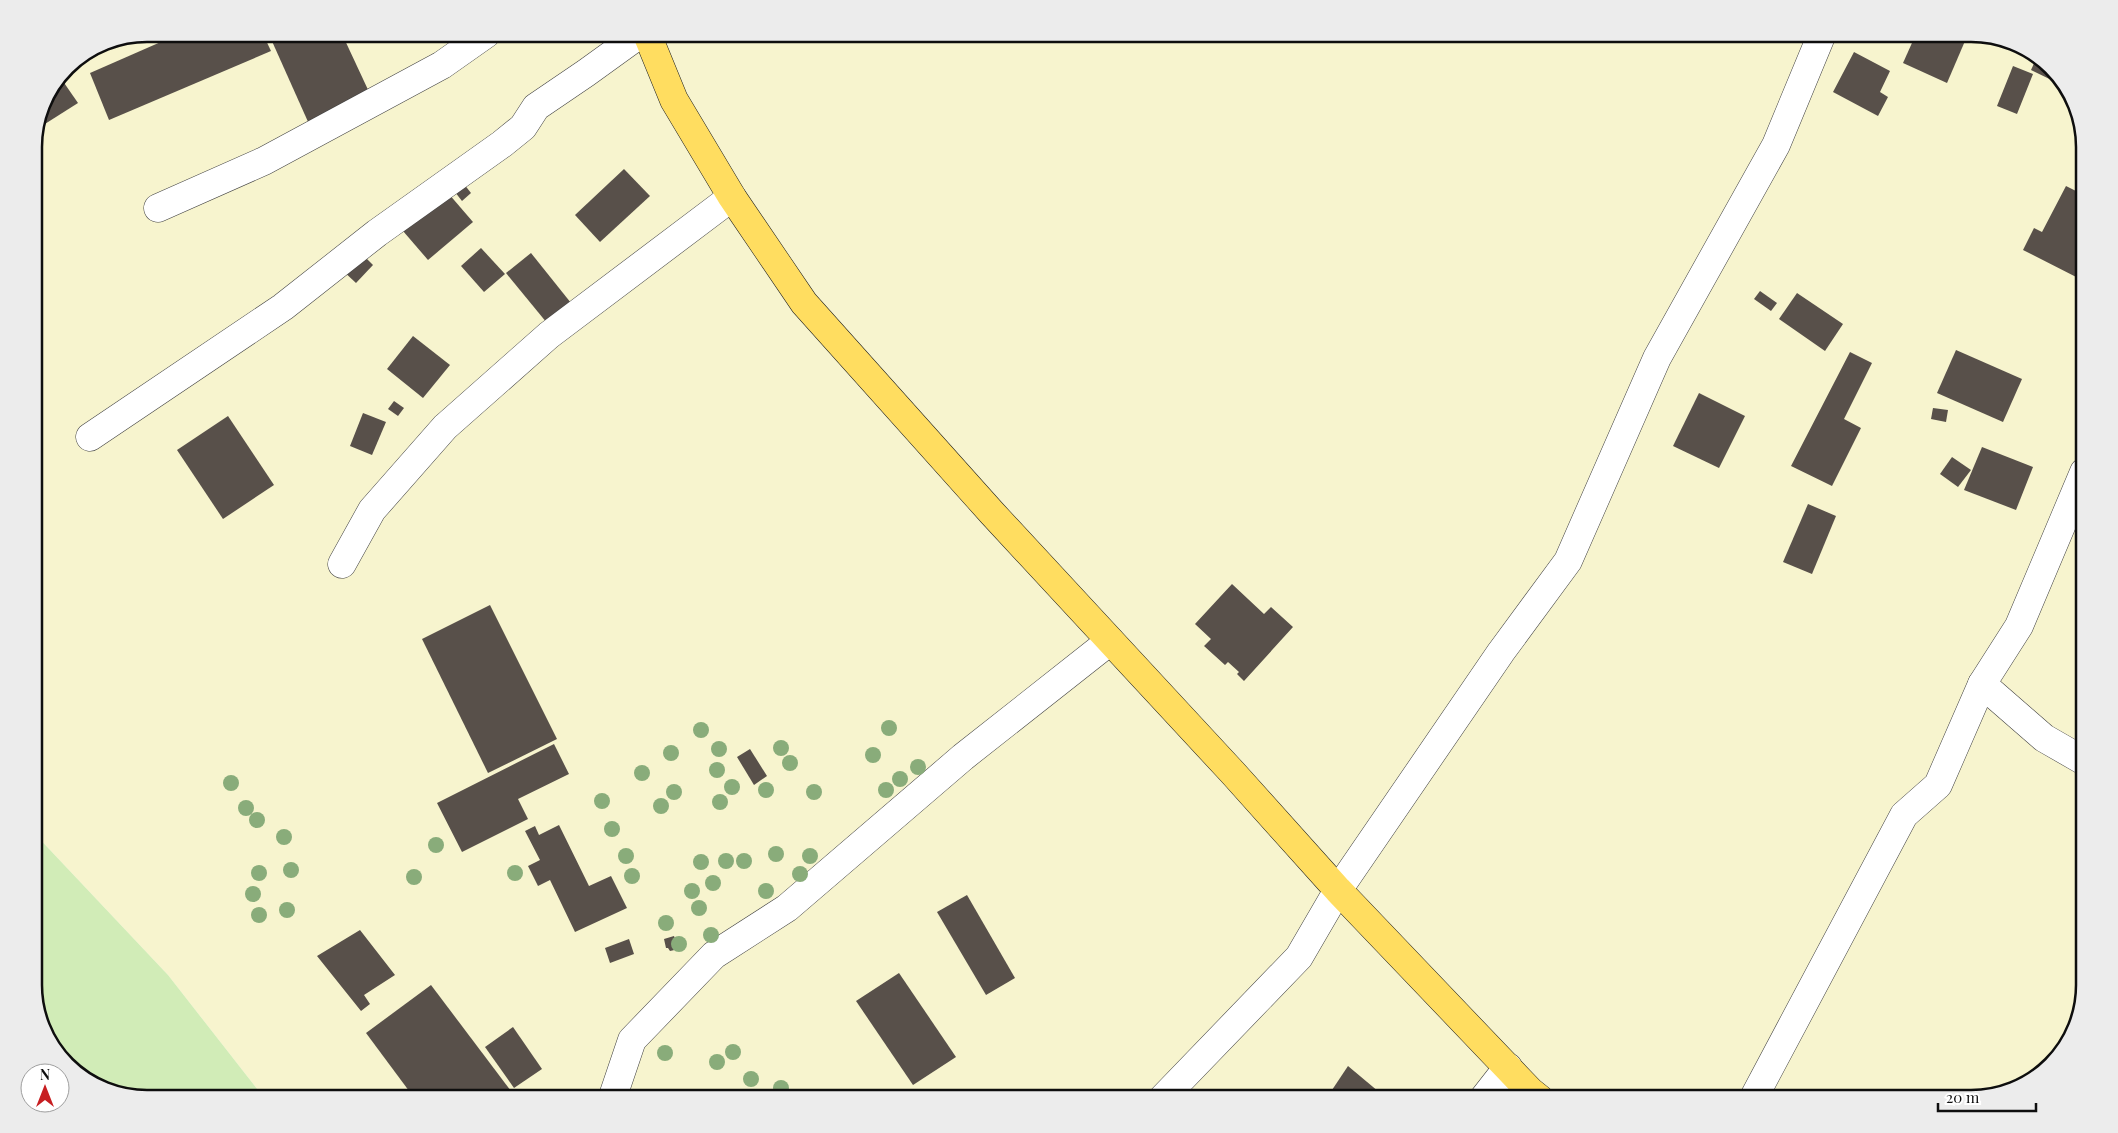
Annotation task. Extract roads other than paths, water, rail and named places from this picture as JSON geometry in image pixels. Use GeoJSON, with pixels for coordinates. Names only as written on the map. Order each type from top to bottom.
{"type":"FeatureCollection","features":[{"type":"Feature","properties":{"kind":"main road"},"geometry":{"type":"LineString","coordinates":[[651,43],[674,100],[732,198],[804,303],[1338,890],[1531,1090]]}},
{"type":"Feature","properties":{"kind":"street"},"geometry":{"type":"LineString","coordinates":[[1171,1090],[1299,957],[1338,890],[1501,652],[1568,561],[1658,358],[1776,145],[1819,42]]}},
{"type":"Feature","properties":{"kind":"street"},"geometry":{"type":"LineString","coordinates":[[158,208],[264,161],[442,65],[473,43]]}},
{"type":"Feature","properties":{"kind":"street"},"geometry":{"type":"LineString","coordinates":[[90,436],[282,307],[377,233],[523,127],[536,107],[628,43]]}},
{"type":"Feature","properties":{"kind":"street"},"geometry":{"type":"LineString","coordinates":[[342,564],[372,510],[445,427],[549,335],[732,198]]}},
{"type":"Feature","properties":{"kind":"street"},"geometry":{"type":"LineString","coordinates":[[1758,1090],[1904,815],[1938,784],[1982,684],[2019,626],[2075,492]]}},
{"type":"Feature","properties":{"kind":"street"},"geometry":{"type":"LineString","coordinates":[[615,1090],[632,1040],[714,955],[787,908],[964,757],[1110,641]]}},
{"type":"Feature","properties":{"kind":"street"},"geometry":{"type":"LineString","coordinates":[[1982,684],[2044,738],[2076,756]]}},
{"type":"Feature","properties":{"kind":"street"},"geometry":{"type":"LineString","coordinates":[[1490,1090],[1508,1068]]}}]}
